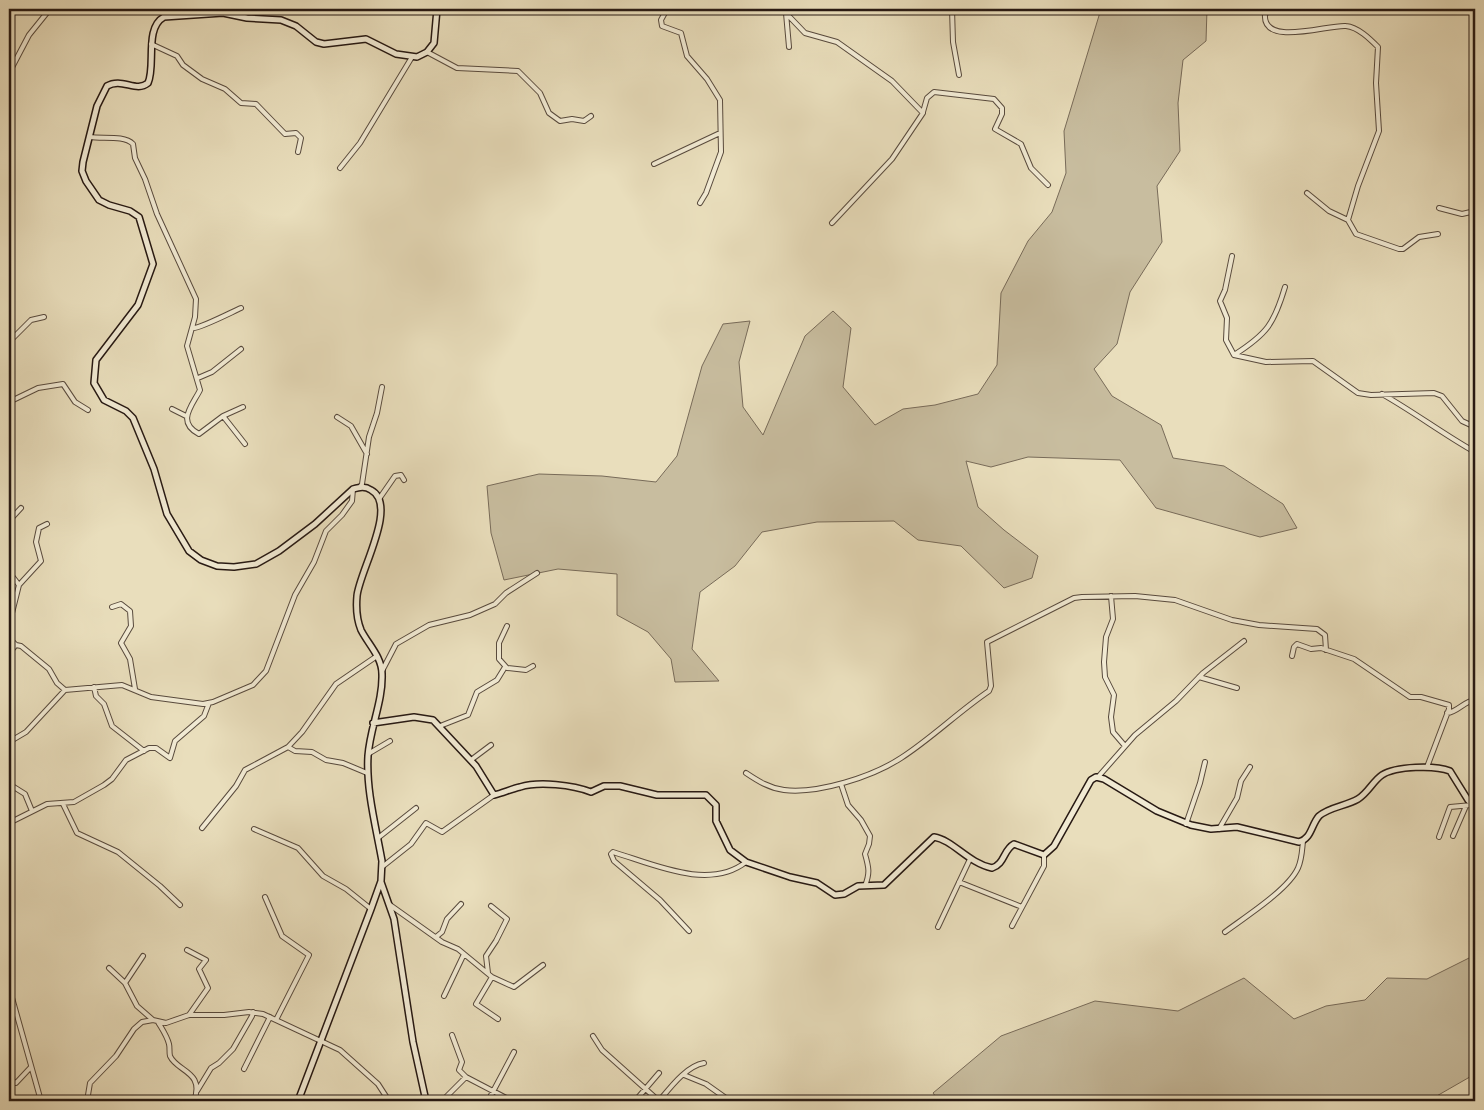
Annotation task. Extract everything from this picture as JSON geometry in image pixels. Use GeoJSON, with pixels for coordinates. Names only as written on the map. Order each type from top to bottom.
{"type":"FeatureCollection","features":[{"type":"Feature","properties":{"kind":"main road"},"geometry":{"type":"LineString","coordinates":[[298,1101],[323,1040],[371,909],[380,881],[382,867],[367,773],[368,754],[382,671],[377,656],[360,628],[357,605],[359,584],[381,519],[379,499],[375,492],[360,487],[353,489],[315,524],[279,551],[256,564],[234,567],[216,566],[201,560],[189,550],[167,514],[154,469],[133,418],[126,411],[104,400],[94,383],[96,360],[138,305],[153,264],[139,217],[130,211],[99,200],[86,181],[82,171],[97,106],[107,86],[120,82],[137,87],[148,83],[151,71],[151,44],[156,25],[164,17],[223,13],[247,18],[281,20],[296,26],[316,42],[324,44],[366,39],[396,54],[412,57],[427,52],[436,36],[437,9]]}},
{"type":"Feature","properties":{"kind":"main road"},"geometry":{"type":"LineString","coordinates":[[373,723],[421,716],[433,720],[471,760],[494,796],[521,786],[535,785],[573,786],[591,792],[604,786],[614,786],[627,787],[657,795],[702,794],[716,805],[716,820],[730,850],[746,862],[790,877],[817,883],[834,895],[844,894],[858,886],[884,886],[934,837],[944,839],[970,859],[985,867],[996,867],[1014,844],[1044,855],[1054,846],[1091,780],[1098,777],[1157,812],[1186,824],[1201,828],[1237,827],[1293,842],[1303,841],[1307,838],[1320,815],[1366,794],[1383,774],[1427,767],[1445,770],[1452,774],[1471,806]]}},
{"type":"Feature","properties":{"kind":"main road"},"geometry":{"type":"LineString","coordinates":[[380,881],[394,919],[413,1042],[426,1101]]}},
{"type":"Feature","properties":{"kind":"street"},"geometry":{"type":"LineString","coordinates":[[9,73],[29,35],[50,9]]}},
{"type":"Feature","properties":{"kind":"street"},"geometry":{"type":"LineString","coordinates":[[667,9],[661,20],[662,26],[680,31],[689,60],[704,75],[719,96],[721,152],[706,193],[700,203]]}},
{"type":"Feature","properties":{"kind":"street"},"geometry":{"type":"LineString","coordinates":[[782,9],[805,33],[837,42],[892,82],[923,112]]}},
{"type":"Feature","properties":{"kind":"street"},"geometry":{"type":"LineString","coordinates":[[952,9],[953,42],[958,75]]}},
{"type":"Feature","properties":{"kind":"street"},"geometry":{"type":"LineString","coordinates":[[1272,9],[1265,14],[1264,21],[1274,30],[1292,32],[1346,26],[1357,30],[1379,50],[1376,83],[1379,131],[1358,186],[1348,220]]}},
{"type":"Feature","properties":{"kind":"street"},"geometry":{"type":"LineString","coordinates":[[786,13],[789,47]]}},
{"type":"Feature","properties":{"kind":"street"},"geometry":{"type":"LineString","coordinates":[[151,44],[177,56],[183,65],[202,79],[225,89],[241,103],[256,104],[284,134],[296,133],[301,138],[298,152]]}},
{"type":"Feature","properties":{"kind":"street"},"geometry":{"type":"LineString","coordinates":[[427,52],[457,68],[518,71],[540,93],[549,113],[560,121],[572,119],[584,121],[591,116]]}},
{"type":"Feature","properties":{"kind":"street"},"geometry":{"type":"LineString","coordinates":[[340,168],[360,143],[412,57]]}},
{"type":"Feature","properties":{"kind":"street"},"geometry":{"type":"LineString","coordinates":[[832,223],[892,158],[923,116],[927,98],[934,92],[994,99],[1002,108],[995,129],[1021,144],[1031,168],[1048,185]]}},
{"type":"Feature","properties":{"kind":"street"},"geometry":{"type":"LineString","coordinates":[[654,164],[720,133]]}},
{"type":"Feature","properties":{"kind":"street"},"geometry":{"type":"LineString","coordinates":[[90,137],[118,138],[129,140],[133,144],[134,158],[145,179],[157,214],[195,294],[197,310],[187,346],[200,390],[186,416],[186,421],[199,434],[223,416],[243,408]]}},
{"type":"Feature","properties":{"kind":"street"},"geometry":{"type":"LineString","coordinates":[[1307,193],[1329,211],[1348,220],[1356,234],[1399,249],[1403,249],[1419,236],[1438,234]]}},
{"type":"Feature","properties":{"kind":"street"},"geometry":{"type":"LineString","coordinates":[[1439,208],[1462,214],[1475,211]]}},
{"type":"Feature","properties":{"kind":"street"},"geometry":{"type":"LineString","coordinates":[[1232,256],[1225,290],[1220,300],[1227,318],[1226,340],[1234,355],[1266,362],[1313,361],[1358,393],[1434,393],[1442,396],[1462,421],[1475,427]]}},
{"type":"Feature","properties":{"kind":"street"},"geometry":{"type":"LineString","coordinates":[[1234,355],[1264,334],[1276,316],[1285,287]]}},
{"type":"Feature","properties":{"kind":"street"},"geometry":{"type":"LineString","coordinates":[[192,328],[200,328],[212,320],[241,308]]}},
{"type":"Feature","properties":{"kind":"street"},"geometry":{"type":"LineString","coordinates":[[9,342],[31,320],[44,317]]}},
{"type":"Feature","properties":{"kind":"street"},"geometry":{"type":"LineString","coordinates":[[198,378],[212,372],[240,349]]}},
{"type":"Feature","properties":{"kind":"street"},"geometry":{"type":"LineString","coordinates":[[9,402],[38,388],[63,384],[75,402],[88,410]]}},
{"type":"Feature","properties":{"kind":"street"},"geometry":{"type":"LineString","coordinates":[[360,487],[369,437],[377,413],[382,387]]}},
{"type":"Feature","properties":{"kind":"street"},"geometry":{"type":"LineString","coordinates":[[1382,394],[1421,417],[1446,436],[1475,452]]}},
{"type":"Feature","properties":{"kind":"street"},"geometry":{"type":"LineString","coordinates":[[172,409],[186,416]]}},
{"type":"Feature","properties":{"kind":"street"},"geometry":{"type":"LineString","coordinates":[[223,416],[246,444]]}},
{"type":"Feature","properties":{"kind":"street"},"geometry":{"type":"LineString","coordinates":[[337,417],[351,426],[367,454]]}},
{"type":"Feature","properties":{"kind":"street"},"geometry":{"type":"LineString","coordinates":[[379,499],[395,476],[400,475],[404,480]]}},
{"type":"Feature","properties":{"kind":"street"},"geometry":{"type":"LineString","coordinates":[[9,741],[26,732],[65,690],[122,684],[147,696],[172,701],[209,703],[253,685],[266,672],[295,595],[314,562],[326,531],[342,515],[352,501],[353,489]]}},
{"type":"Feature","properties":{"kind":"street"},"geometry":{"type":"LineString","coordinates":[[9,521],[21,508]]}},
{"type":"Feature","properties":{"kind":"street"},"geometry":{"type":"LineString","coordinates":[[9,625],[19,585],[40,563],[36,538],[39,528],[47,524]]}},
{"type":"Feature","properties":{"kind":"street"},"geometry":{"type":"LineString","coordinates":[[9,572],[19,585]]}},
{"type":"Feature","properties":{"kind":"street"},"geometry":{"type":"LineString","coordinates":[[382,671],[396,644],[429,625],[470,614],[495,604],[506,594],[537,573]]}},
{"type":"Feature","properties":{"kind":"street"},"geometry":{"type":"LineString","coordinates":[[1111,596],[1113,619],[1106,637],[1105,676],[1114,695],[1111,717],[1113,732],[1125,746]]}},
{"type":"Feature","properties":{"kind":"street"},"geometry":{"type":"LineString","coordinates":[[746,774],[764,784],[783,790],[800,790],[840,784],[899,760],[989,691],[991,686],[987,642],[1074,598],[1111,596],[1175,600],[1232,620],[1259,625],[1321,630],[1325,635],[1326,650]]}},
{"type":"Feature","properties":{"kind":"street"},"geometry":{"type":"LineString","coordinates":[[112,607],[122,604],[130,611],[131,626],[122,638],[121,643],[130,658],[135,689]]}},
{"type":"Feature","properties":{"kind":"street"},"geometry":{"type":"LineString","coordinates":[[507,626],[498,649],[499,659],[505,667],[519,670],[533,666]]}},
{"type":"Feature","properties":{"kind":"street"},"geometry":{"type":"LineString","coordinates":[[9,638],[46,666],[65,690]]}},
{"type":"Feature","properties":{"kind":"street"},"geometry":{"type":"LineString","coordinates":[[1098,777],[1125,746],[1176,702],[1199,677],[1244,641]]}},
{"type":"Feature","properties":{"kind":"street"},"geometry":{"type":"LineString","coordinates":[[1292,656],[1294,647],[1297,644],[1326,650],[1356,660],[1410,697],[1421,697],[1450,706],[1427,767]]}},
{"type":"Feature","properties":{"kind":"street"},"geometry":{"type":"LineString","coordinates":[[9,653],[16,645]]}},
{"type":"Feature","properties":{"kind":"street"},"geometry":{"type":"LineString","coordinates":[[202,828],[236,786],[245,770],[288,747],[302,732],[336,684],[377,656]]}},
{"type":"Feature","properties":{"kind":"street"},"geometry":{"type":"LineString","coordinates":[[440,726],[468,715],[477,692],[497,680],[505,667]]}},
{"type":"Feature","properties":{"kind":"street"},"geometry":{"type":"LineString","coordinates":[[1199,677],[1237,688]]}},
{"type":"Feature","properties":{"kind":"street"},"geometry":{"type":"LineString","coordinates":[[94,688],[96,696],[104,704],[112,726],[144,751]]}},
{"type":"Feature","properties":{"kind":"street"},"geometry":{"type":"LineString","coordinates":[[1448,713],[1455,711],[1468,701],[1475,700]]}},
{"type":"Feature","properties":{"kind":"street"},"geometry":{"type":"LineString","coordinates":[[9,823],[47,804],[74,802],[104,786],[112,779],[126,760],[152,747],[162,752],[168,758],[172,757],[175,741],[204,716],[209,703]]}},
{"type":"Feature","properties":{"kind":"street"},"geometry":{"type":"LineString","coordinates":[[368,754],[390,741]]}},
{"type":"Feature","properties":{"kind":"street"},"geometry":{"type":"LineString","coordinates":[[471,760],[491,745]]}},
{"type":"Feature","properties":{"kind":"street"},"geometry":{"type":"LineString","coordinates":[[288,747],[296,751],[312,752],[326,760],[344,763],[367,773]]}},
{"type":"Feature","properties":{"kind":"street"},"geometry":{"type":"LineString","coordinates":[[1186,824],[1200,783],[1204,762]]}},
{"type":"Feature","properties":{"kind":"street"},"geometry":{"type":"LineString","coordinates":[[1219,829],[1237,798],[1241,781],[1250,767]]}},
{"type":"Feature","properties":{"kind":"street"},"geometry":{"type":"LineString","coordinates":[[9,784],[25,794],[32,811]]}},
{"type":"Feature","properties":{"kind":"street"},"geometry":{"type":"LineString","coordinates":[[840,784],[848,804],[861,820],[870,836],[865,854],[870,868],[865,886]]}},
{"type":"Feature","properties":{"kind":"street"},"geometry":{"type":"LineString","coordinates":[[382,867],[411,844],[426,823],[442,832],[494,796]]}},
{"type":"Feature","properties":{"kind":"street"},"geometry":{"type":"LineString","coordinates":[[63,804],[76,833],[118,852],[180,905]]}},
{"type":"Feature","properties":{"kind":"street"},"geometry":{"type":"LineString","coordinates":[[1453,836],[1471,806]]}},
{"type":"Feature","properties":{"kind":"street"},"geometry":{"type":"LineString","coordinates":[[1439,837],[1450,807],[1471,806]]}},
{"type":"Feature","properties":{"kind":"street"},"geometry":{"type":"LineString","coordinates":[[378,838],[416,808]]}},
{"type":"Feature","properties":{"kind":"street"},"geometry":{"type":"LineString","coordinates":[[254,829],[298,848],[323,876],[346,889],[371,909]]}},
{"type":"Feature","properties":{"kind":"street"},"geometry":{"type":"LineString","coordinates":[[1225,932],[1282,889],[1295,874],[1302,858],[1303,841]]}},
{"type":"Feature","properties":{"kind":"street"},"geometry":{"type":"LineString","coordinates":[[689,931],[666,906],[614,861],[611,854],[613,852],[653,864],[708,875],[737,869],[746,862]]}},
{"type":"Feature","properties":{"kind":"street"},"geometry":{"type":"LineString","coordinates":[[1012,926],[1044,866],[1044,855]]}},
{"type":"Feature","properties":{"kind":"street"},"geometry":{"type":"LineString","coordinates":[[938,927],[970,859]]}},
{"type":"Feature","properties":{"kind":"street"},"geometry":{"type":"LineString","coordinates":[[959,882],[1022,907]]}},
{"type":"Feature","properties":{"kind":"street"},"geometry":{"type":"LineString","coordinates":[[265,897],[282,936],[309,955],[276,1020]]}},
{"type":"Feature","properties":{"kind":"street"},"geometry":{"type":"LineString","coordinates":[[436,937],[442,932],[447,919],[461,904]]}},
{"type":"Feature","properties":{"kind":"street"},"geometry":{"type":"LineString","coordinates":[[390,905],[464,954],[492,977],[516,987],[543,965]]}},
{"type":"Feature","properties":{"kind":"street"},"geometry":{"type":"LineString","coordinates":[[488,973],[486,956],[507,920],[491,906]]}},
{"type":"Feature","properties":{"kind":"street"},"geometry":{"type":"LineString","coordinates":[[188,950],[206,960],[199,969],[208,988],[189,1015]]}},
{"type":"Feature","properties":{"kind":"street"},"geometry":{"type":"LineString","coordinates":[[444,996],[464,954]]}},
{"type":"Feature","properties":{"kind":"street"},"geometry":{"type":"LineString","coordinates":[[125,983],[144,956]]}},
{"type":"Feature","properties":{"kind":"street"},"geometry":{"type":"LineString","coordinates":[[109,968],[125,983],[137,1006],[153,1020],[166,1024],[189,1015],[224,1015],[252,1012],[270,1017],[323,1040],[340,1050],[378,1084],[389,1101]]}},
{"type":"Feature","properties":{"kind":"street"},"geometry":{"type":"LineString","coordinates":[[492,977],[476,1004],[498,1019]]}},
{"type":"Feature","properties":{"kind":"street"},"geometry":{"type":"LineString","coordinates":[[9,986],[41,1101]]}},
{"type":"Feature","properties":{"kind":"street"},"geometry":{"type":"LineString","coordinates":[[194,1101],[197,1090],[211,1068],[220,1063],[234,1049],[252,1016],[252,1012]]}},
{"type":"Feature","properties":{"kind":"street"},"geometry":{"type":"LineString","coordinates":[[244,1069],[270,1017]]}},
{"type":"Feature","properties":{"kind":"street"},"geometry":{"type":"LineString","coordinates":[[87,1101],[90,1083],[116,1056],[134,1029],[142,1022],[153,1020]]}},
{"type":"Feature","properties":{"kind":"street"},"geometry":{"type":"LineString","coordinates":[[158,1022],[167,1038],[170,1056],[188,1071],[197,1090]]}},
{"type":"Feature","properties":{"kind":"street"},"geometry":{"type":"LineString","coordinates":[[452,1035],[462,1062],[459,1070],[466,1077],[512,1101]]}},
{"type":"Feature","properties":{"kind":"street"},"geometry":{"type":"LineString","coordinates":[[593,1036],[602,1050],[659,1101],[684,1075],[704,1063]]}},
{"type":"Feature","properties":{"kind":"street"},"geometry":{"type":"LineString","coordinates":[[488,1101],[514,1052]]}},
{"type":"Feature","properties":{"kind":"street"},"geometry":{"type":"LineString","coordinates":[[9,1081],[16,1083],[32,1067]]}},
{"type":"Feature","properties":{"kind":"street"},"geometry":{"type":"LineString","coordinates":[[635,1101],[659,1073]]}},
{"type":"Feature","properties":{"kind":"street"},"geometry":{"type":"LineString","coordinates":[[684,1075],[706,1084],[730,1101]]}},
{"type":"Feature","properties":{"kind":"street"},"geometry":{"type":"LineString","coordinates":[[442,1101],[466,1077]]}},
{"type":"Feature","properties":{"kind":"shaded area"},"geometry":{"type":"Polygon","coordinates":[[[1101,9],[1207,9],[1206,41],[1183,60],[1178,103],[1180,151],[1157,186],[1162,242],[1130,292],[1117,344],[1094,369],[1112,396],[1161,425],[1173,458],[1224,466],[1283,504],[1297,528],[1260,537],[1156,508],[1120,460],[1028,457],[991,467],[966,461],[978,507],[1038,556],[1032,578],[1004,588],[961,546],[918,540],[894,521],[817,522],[762,532],[735,566],[700,592],[692,649],[719,681],[675,682],[671,659],[648,632],[617,615],[617,574],[558,569],[504,580],[491,533],[487,486],[539,474],[602,476],[656,482],[677,456],[702,366],[723,324],[750,321],[739,362],[743,407],[763,435],[805,336],[833,311],[851,328],[843,387],[875,425],[903,409],[935,405],[978,394],[997,365],[1001,293],[1028,241],[1052,212],[1066,173],[1064,131],[1101,9]]]}},
{"type":"Feature","properties":{"kind":"shaded area"},"geometry":{"type":"Polygon","coordinates":[[[1475,955],[1475,1074],[1428,1101],[939,1101],[933,1093],[1001,1036],[1095,1001],[1178,1011],[1244,978],[1294,1019],[1326,1006],[1365,1000],[1387,978],[1427,979],[1475,955]]]}}]}
